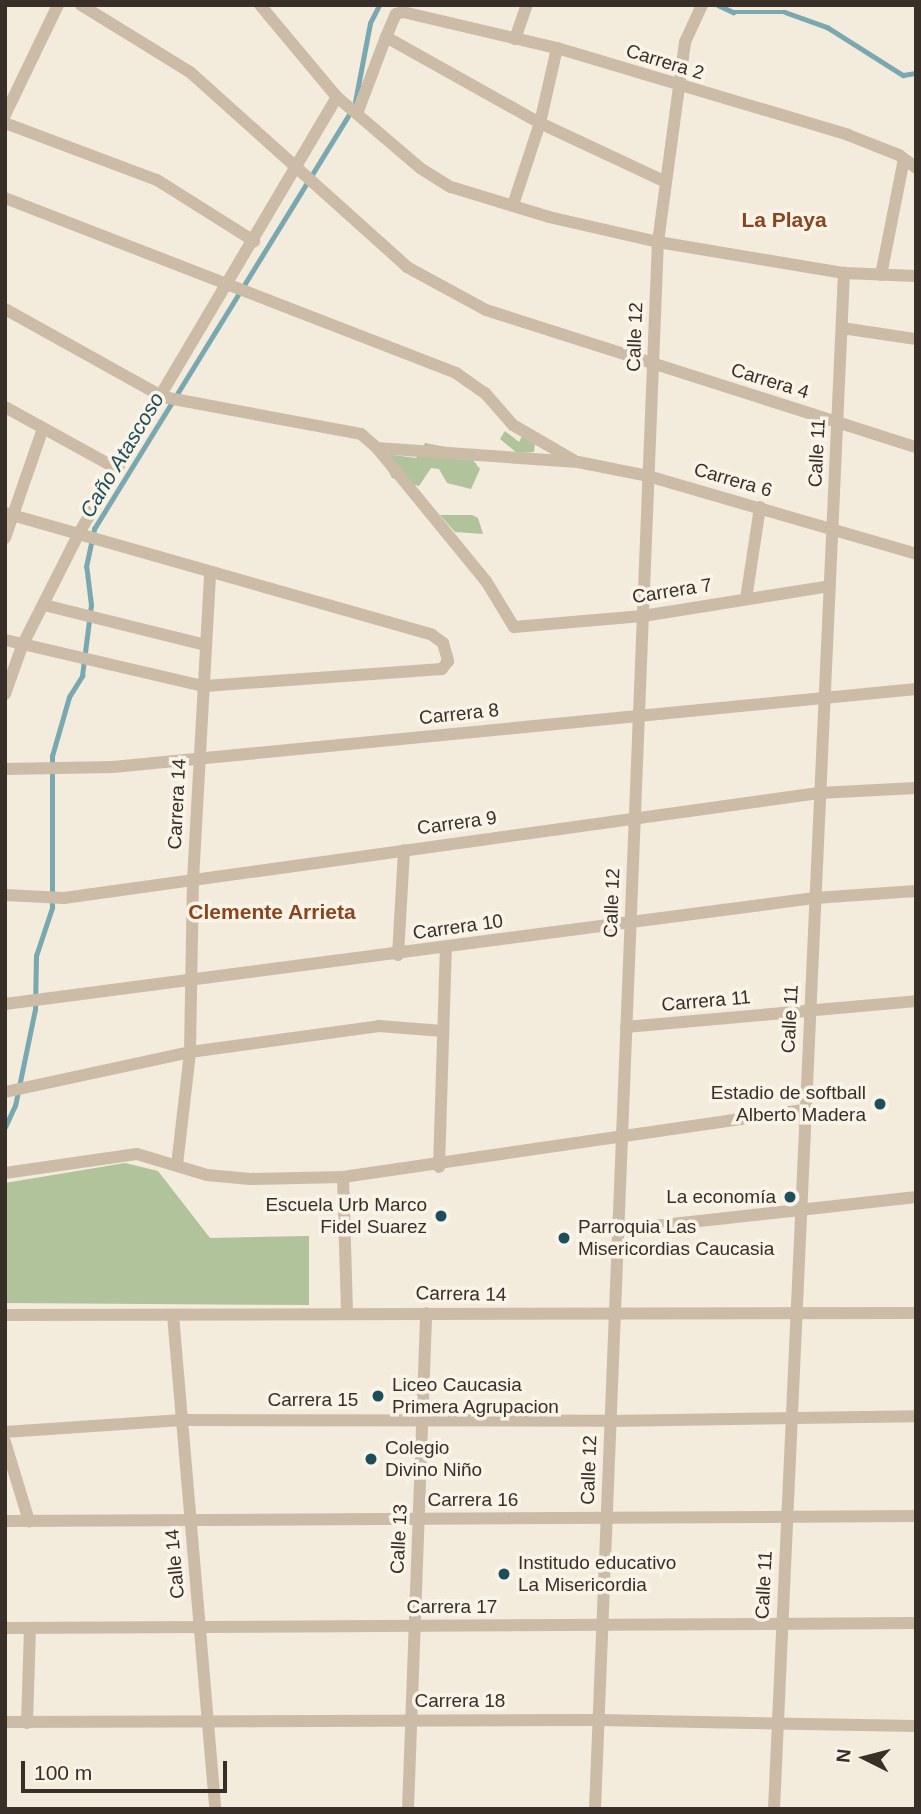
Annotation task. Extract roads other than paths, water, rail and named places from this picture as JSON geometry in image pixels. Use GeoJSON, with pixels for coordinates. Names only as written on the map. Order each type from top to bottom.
{"type":"FeatureCollection","features":[{"type":"Feature","properties":{"kind":"street"},"geometry":{"type":"LineString","coordinates":[[5,115],[58,5]]}},
{"type":"Feature","properties":{"kind":"street","name":"Carrera 4"},"geometry":{"type":"LineString","coordinates":[[80,5],[190,72],[308,175],[407,267],[486,310],[653,366],[916,447]]}},
{"type":"Feature","properties":{"kind":"street"},"geometry":{"type":"LineString","coordinates":[[260,5],[337,97],[354,108],[420,168],[452,187],[658,242],[844,273],[916,276]]}},
{"type":"Feature","properties":{"kind":"street"},"geometry":{"type":"LineString","coordinates":[[271,5],[282,31]]}},
{"type":"Feature","properties":{"kind":"street"},"geometry":{"type":"LineString","coordinates":[[515,39],[527,5]]}},
{"type":"Feature","properties":{"kind":"street","name":"Calle 12"},"geometry":{"type":"LineString","coordinates":[[595,1809],[658,242],[676,86],[684,42],[701,8]]}},
{"type":"Feature","properties":{"kind":"street","name":"Carrera 2"},"geometry":{"type":"LineString","coordinates":[[386,37],[396,14],[557,48],[676,86],[848,135],[904,159],[916,169]]}},
{"type":"Feature","properties":{"kind":"street"},"geometry":{"type":"LineString","coordinates":[[354,108],[386,37],[541,124],[666,183]]}},
{"type":"Feature","properties":{"kind":"street"},"geometry":{"type":"LineString","coordinates":[[513,205],[541,124],[557,48]]}},
{"type":"Feature","properties":{"kind":"street"},"geometry":{"type":"LineString","coordinates":[[5,694],[22,646],[44,605],[88,536],[118,469],[171,399],[238,287],[254,241],[308,175],[337,97]]}},
{"type":"Feature","properties":{"kind":"street"},"geometry":{"type":"LineString","coordinates":[[5,122],[156,180],[254,241]]}},
{"type":"Feature","properties":{"kind":"street"},"geometry":{"type":"LineString","coordinates":[[881,275],[904,159]]}},
{"type":"Feature","properties":{"kind":"street"},"geometry":{"type":"LineString","coordinates":[[5,198],[456,373],[485,393],[513,425],[578,462]]}},
{"type":"Feature","properties":{"kind":"street","name":"Calle 11"},"geometry":{"type":"LineString","coordinates":[[774,1809],[844,273]]}},
{"type":"Feature","properties":{"kind":"street"},"geometry":{"type":"LineString","coordinates":[[5,309],[171,399],[361,434],[377,448],[578,462]]}},
{"type":"Feature","properties":{"kind":"street"},"geometry":{"type":"LineString","coordinates":[[842,328],[916,339]]}},
{"type":"Feature","properties":{"kind":"street"},"geometry":{"type":"LineString","coordinates":[[5,407],[118,469]]}},
{"type":"Feature","properties":{"kind":"street"},"geometry":{"type":"LineString","coordinates":[[5,538],[9,514],[43,428]]}},
{"type":"Feature","properties":{"kind":"street","name":"Carrera 7"},"geometry":{"type":"LineString","coordinates":[[377,448],[486,581],[510,625],[518,628],[643,616],[830,586]]}},
{"type":"Feature","properties":{"kind":"street","name":"Carrera 6"},"geometry":{"type":"LineString","coordinates":[[578,462],[648,476],[916,554]]}},
{"type":"Feature","properties":{"kind":"street"},"geometry":{"type":"LineString","coordinates":[[746,599],[760,507]]}},
{"type":"Feature","properties":{"kind":"street"},"geometry":{"type":"LineString","coordinates":[[5,640],[203,686],[442,669],[448,662],[443,643],[432,635],[9,514]]}},
{"type":"Feature","properties":{"kind":"street","name":"Carrera 14"},"geometry":{"type":"LineString","coordinates":[[177,1165],[190,1052],[192,880],[210,572]]}},
{"type":"Feature","properties":{"kind":"street"},"geometry":{"type":"LineString","coordinates":[[44,605],[206,645]]}},
{"type":"Feature","properties":{"kind":"street","name":"Carrera 8"},"geometry":{"type":"LineString","coordinates":[[5,769],[62,770],[199,759],[916,689]]}},
{"type":"Feature","properties":{"kind":"street","name":"Carrera 9"},"geometry":{"type":"LineString","coordinates":[[5,895],[64,898],[820,793],[916,788]]}},
{"type":"Feature","properties":{"kind":"street"},"geometry":{"type":"LineString","coordinates":[[398,955],[404,850]]}},
{"type":"Feature","properties":{"kind":"street","name":"Carrera 10"},"geometry":{"type":"LineString","coordinates":[[5,1004],[398,955],[815,898],[916,891]]}},
{"type":"Feature","properties":{"kind":"street"},"geometry":{"type":"LineString","coordinates":[[439,1167],[446,948]]}},
{"type":"Feature","properties":{"kind":"street","name":"Carrera 11"},"geometry":{"type":"LineString","coordinates":[[626,1027],[916,1001]]}},
{"type":"Feature","properties":{"kind":"street"},"geometry":{"type":"LineString","coordinates":[[14,1091],[190,1052],[379,1026],[443,1031]]}},
{"type":"Feature","properties":{"kind":"street"},"geometry":{"type":"LineString","coordinates":[[5,1173],[137,1154],[207,1175],[250,1179],[343,1177],[439,1167],[622,1134],[806,1110]]}},
{"type":"Feature","properties":{"kind":"street"},"geometry":{"type":"LineString","coordinates":[[343,1177],[347,1313]]}},
{"type":"Feature","properties":{"kind":"street"},"geometry":{"type":"LineString","coordinates":[[618,1230],[801,1212],[916,1197]]}},
{"type":"Feature","properties":{"kind":"street","name":"Carrera 14"},"geometry":{"type":"LineString","coordinates":[[5,1315],[426,1312],[614,1316],[796,1312],[916,1313]]}},
{"type":"Feature","properties":{"kind":"street","name":"Calle 13"},"geometry":{"type":"LineString","coordinates":[[408,1809],[418,1519],[425,1419],[426,1312]]}},
{"type":"Feature","properties":{"kind":"street","name":"Calle 14"},"geometry":{"type":"LineString","coordinates":[[173,1315],[215,1809]]}},
{"type":"Feature","properties":{"kind":"street","name":"Carrera 15"},"geometry":{"type":"LineString","coordinates":[[5,1432],[182,1420],[610,1421],[916,1416]]}},
{"type":"Feature","properties":{"kind":"street"},"geometry":{"type":"LineString","coordinates":[[5,1442],[29,1521]]}},
{"type":"Feature","properties":{"kind":"street","name":"Carrera 16"},"geometry":{"type":"LineString","coordinates":[[5,1521],[916,1516]]}},
{"type":"Feature","properties":{"kind":"street","name":"Carrera 17"},"geometry":{"type":"LineString","coordinates":[[5,1628],[916,1623]]}},
{"type":"Feature","properties":{"kind":"street"},"geometry":{"type":"LineString","coordinates":[[27,1723],[30,1629]]}},
{"type":"Feature","properties":{"kind":"street","name":"Carrera 18"},"geometry":{"type":"LineString","coordinates":[[5,1722],[598,1720],[916,1726]]}},
{"type":"Feature","properties":{"kind":"waterway","name":"Caño Atascoso"},"geometry":{"type":"LineString","coordinates":[[355,102],[370,23],[379,5]]}},
{"type":"Feature","properties":{"kind":"waterway"},"geometry":{"type":"LineString","coordinates":[[718,5],[733,12],[785,12],[827,27],[903,75],[916,73]]}},
{"type":"Feature","properties":{"kind":"waterway","name":"Caño Atascoso"},"geometry":{"type":"LineString","coordinates":[[5,1127],[15,1106],[35,1009],[36,956],[52,908],[52,756],[69,697],[82,676],[91,605],[86,567],[94,529],[352,110]]}},
{"type":"Feature","properties":{"kind":"place","name":"Estadio de softball Alberto Madera"},"geometry":{"type":"Point","coordinates":[880,1104]}},
{"type":"Feature","properties":{"kind":"place","name":"La economía"},"geometry":{"type":"Point","coordinates":[790,1197]}},
{"type":"Feature","properties":{"kind":"place","name":"Escuela Urb Marco Fidel Suarez"},"geometry":{"type":"Point","coordinates":[441,1216]}},
{"type":"Feature","properties":{"kind":"place","name":"Parroquia Las Misericordias Caucasia"},"geometry":{"type":"Point","coordinates":[564,1238]}},
{"type":"Feature","properties":{"kind":"place","name":"Liceo Caucasia Primera Agrupacion"},"geometry":{"type":"Point","coordinates":[378,1396]}},
{"type":"Feature","properties":{"kind":"place","name":"Colegio Divino Niño"},"geometry":{"type":"Point","coordinates":[371,1459]}},
{"type":"Feature","properties":{"kind":"place","name":"Institudo educativo La Misericordia"},"geometry":{"type":"Point","coordinates":[504,1574]}},
{"type":"Feature","properties":{"kind":"district","name":"La Playa"},"geometry":{"type":"Point","coordinates":[784,220]}},
{"type":"Feature","properties":{"kind":"district","name":"Clemente Arrieta"},"geometry":{"type":"Point","coordinates":[272,912]}}]}
